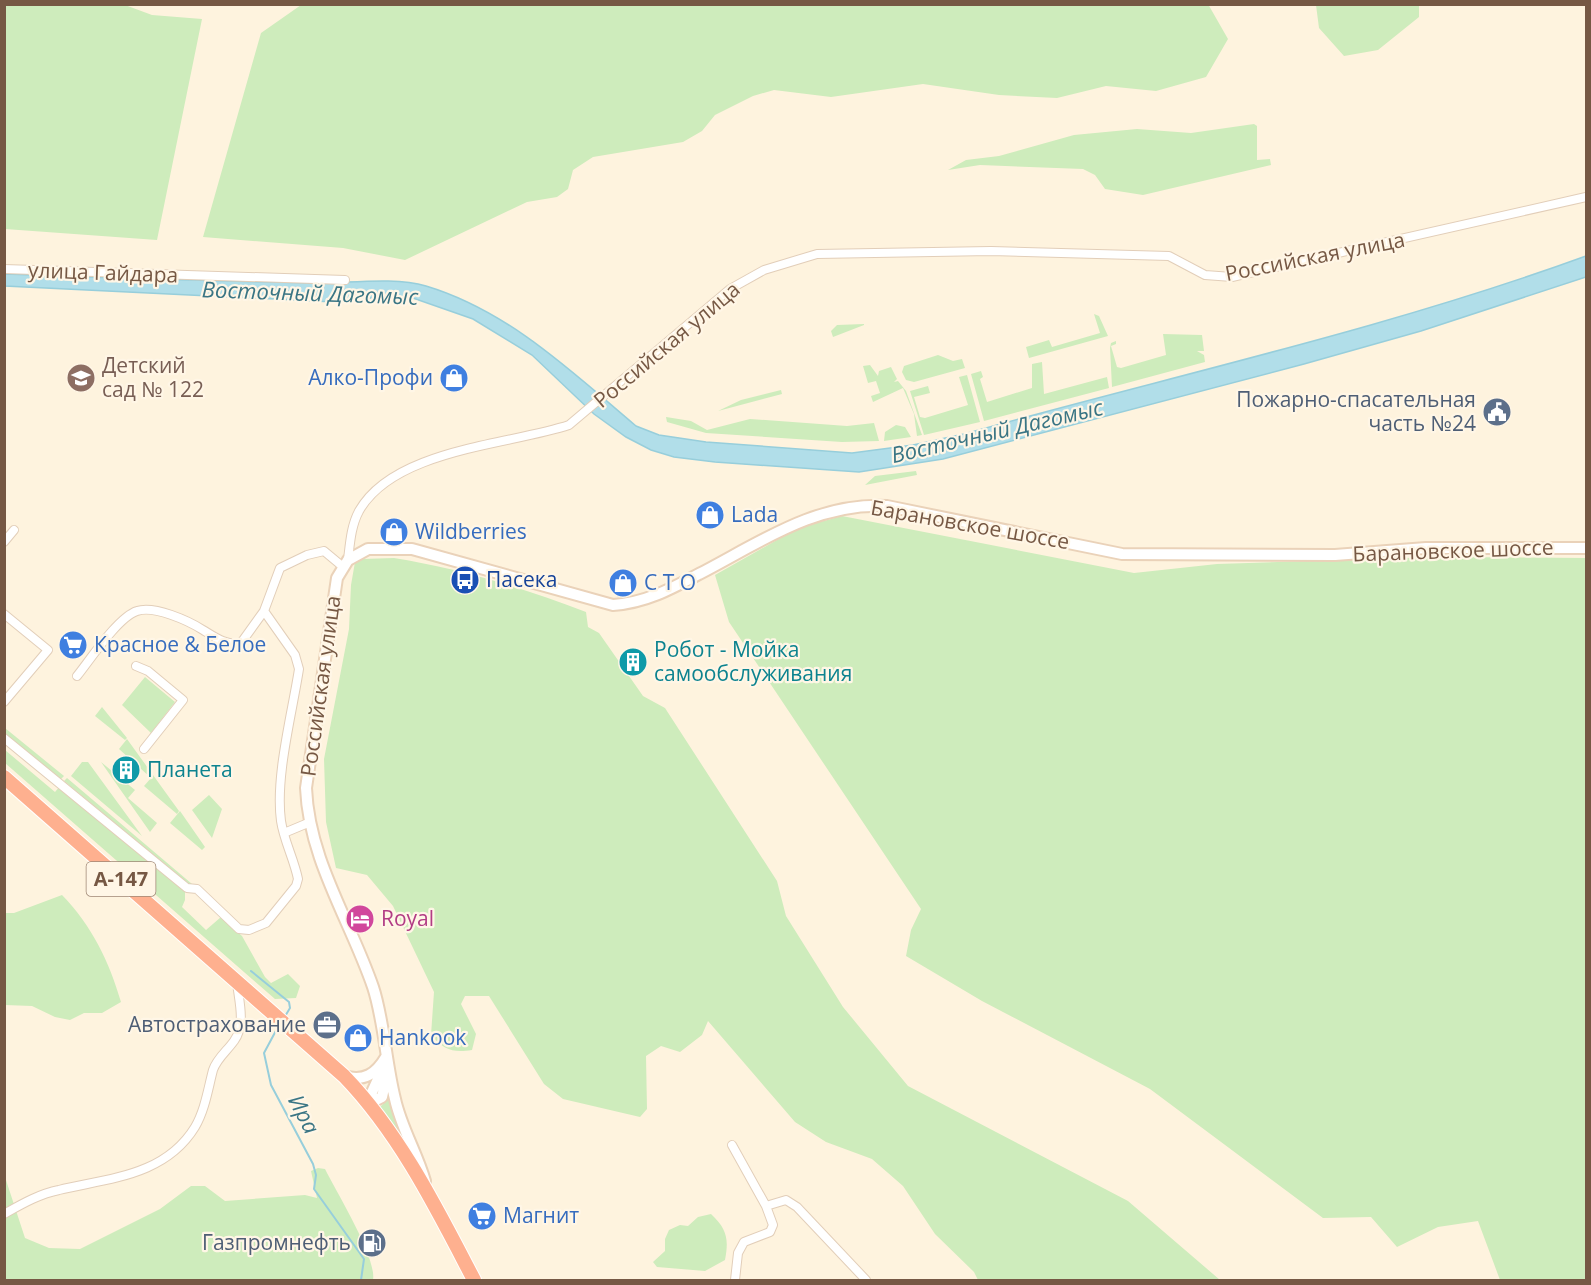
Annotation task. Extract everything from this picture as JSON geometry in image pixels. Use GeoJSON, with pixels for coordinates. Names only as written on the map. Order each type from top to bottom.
{"type":"FeatureCollection","features":[{"type":"Feature","properties":{"kind":"highway","name":"А-147"},"geometry":{"type":"LineString","coordinates":[[4,777],[293,1030],[369,1102],[429,1195],[474,1281]]}},
{"type":"Feature","properties":{"kind":"main road","name":"Барановское шоссе"},"geometry":{"type":"LineString","coordinates":[[345,563],[368,549],[384,547],[412,549],[603,604],[623,604],[667,592],[791,525],[833,511],[865,505],[887,506],[1122,554],[1335,555],[1426,548],[1587,548]]}},
{"type":"Feature","properties":{"kind":"main road","name":"Российская улица"},"geometry":{"type":"LineString","coordinates":[[345,563],[337,578],[308,777],[308,823],[333,894],[373,988],[386,1057]]}},
{"type":"Feature","properties":{"kind":"main road"},"geometry":{"type":"LineString","coordinates":[[344,1076],[366,1077],[376,1071],[386,1057]]}},
{"type":"Feature","properties":{"kind":"main road"},"geometry":{"type":"LineString","coordinates":[[369,1102],[386,1057]]}},
{"type":"Feature","properties":{"kind":"main road","name":"А-147"},"geometry":{"type":"LineString","coordinates":[[386,1057],[395,1102],[418,1156],[429,1195]]}},
{"type":"Feature","properties":{"kind":"street","name":"Российская улица"},"geometry":{"type":"LineString","coordinates":[[345,563],[358,513],[365,502],[392,479],[453,451],[544,433],[569,425],[730,289],[764,270],[817,254],[991,251],[1169,256],[1205,275],[1232,277],[1587,197]]}},
{"type":"Feature","properties":{"kind":"street","name":"улица Гайдара"},"geometry":{"type":"LineString","coordinates":[[4,269],[345,280]]}},
{"type":"Feature","properties":{"kind":"street"},"geometry":{"type":"LineString","coordinates":[[4,542],[14,530]]}},
{"type":"Feature","properties":{"kind":"street"},"geometry":{"type":"LineString","coordinates":[[77,676],[125,619],[138,610],[152,610],[187,620],[230,645],[241,643],[264,611],[280,568],[295,560],[324,551],[345,563]]}},
{"type":"Feature","properties":{"kind":"street"},"geometry":{"type":"LineString","coordinates":[[4,738],[187,888],[196,889],[239,929],[249,930],[266,923],[296,886],[296,870],[281,821],[281,777],[299,669],[295,655],[264,611]]}},
{"type":"Feature","properties":{"kind":"street"},"geometry":{"type":"LineString","coordinates":[[4,614],[48,650],[4,702]]}},
{"type":"Feature","properties":{"kind":"street"},"geometry":{"type":"LineString","coordinates":[[136,666],[148,671],[183,700],[144,749]]}},
{"type":"Feature","properties":{"kind":"street"},"geometry":{"type":"LineString","coordinates":[[284,833],[308,823]]}},
{"type":"Feature","properties":{"kind":"street"},"geometry":{"type":"LineString","coordinates":[[4,1214],[31,1199],[58,1190],[108,1181],[144,1170],[166,1159],[182,1146],[196,1125],[214,1068],[239,1032],[241,1019],[237,981]]}},
{"type":"Feature","properties":{"kind":"street"},"geometry":{"type":"LineString","coordinates":[[732,1145],[766,1206],[773,1225],[772,1229],[744,1242],[738,1253],[735,1281]]}},
{"type":"Feature","properties":{"kind":"street"},"geometry":{"type":"LineString","coordinates":[[766,1206],[786,1200],[797,1207],[866,1281]]}},
{"type":"Feature","properties":{"kind":"green space"},"geometry":{"type":"Polygon","coordinates":[[[1208,4],[1228,39],[1206,77],[1156,91],[1106,86],[1057,98],[999,95],[923,84],[831,97],[774,90],[753,96],[715,115],[702,131],[683,142],[593,157],[573,170],[568,189],[557,197],[527,202],[405,260],[343,248],[203,237],[261,33],[301,5],[1208,4]]]}},
{"type":"Feature","properties":{"kind":"green space"},"geometry":{"type":"Polygon","coordinates":[[[4,5],[125,5],[152,15],[202,19],[157,240],[5,229],[4,5]]]}},
{"type":"Feature","properties":{"kind":"green space"},"geometry":{"type":"Polygon","coordinates":[[[1316,5],[1419,5],[1419,17],[1378,50],[1344,56],[1319,28],[1316,5]]]}},
{"type":"Feature","properties":{"kind":"green space"},"geometry":{"type":"Polygon","coordinates":[[[1254,124],[1257,126],[1257,160],[1270,159],[1271,165],[1143,195],[1105,189],[1095,175],[1083,169],[980,165],[948,170],[966,160],[999,156],[1074,135],[1137,129],[1191,133],[1254,124]]]}},
{"type":"Feature","properties":{"kind":"green space"},"geometry":{"type":"Polygon","coordinates":[[[1094,314],[1099,316],[1108,336],[1029,358],[1026,347],[1049,340],[1052,347],[1100,333],[1094,314]]]}},
{"type":"Feature","properties":{"kind":"green space"},"geometry":{"type":"Polygon","coordinates":[[[864,324],[833,337],[831,331],[837,325],[864,324]]]}},
{"type":"Feature","properties":{"kind":"green space"},"geometry":{"type":"Polygon","coordinates":[[[1163,334],[1202,335],[1204,351],[1197,351],[1204,355],[1205,362],[1112,387],[1110,348],[1111,343],[1116,341],[1116,344],[1111,346],[1117,367],[1121,368],[1166,355],[1163,334]]]}},
{"type":"Feature","properties":{"kind":"green space"},"geometry":{"type":"Polygon","coordinates":[[[938,355],[953,361],[962,359],[965,368],[914,382],[906,380],[902,372],[904,366],[938,355]]]}},
{"type":"Feature","properties":{"kind":"green space"},"geometry":{"type":"Polygon","coordinates":[[[1042,362],[1044,394],[1107,377],[1109,388],[984,421],[971,374],[981,371],[983,377],[980,379],[987,402],[1032,388],[1032,364],[1042,362]]]}},
{"type":"Feature","properties":{"kind":"green space"},"geometry":{"type":"Polygon","coordinates":[[[870,365],[878,376],[879,371],[891,367],[897,379],[894,382],[898,381],[906,391],[922,435],[917,436],[914,414],[903,388],[873,402],[871,396],[880,393],[876,381],[868,383],[863,366],[870,365]]]}},
{"type":"Feature","properties":{"kind":"green space"},"geometry":{"type":"Polygon","coordinates":[[[967,375],[980,422],[924,435],[910,391],[928,386],[930,393],[914,397],[920,417],[925,418],[968,405],[959,377],[967,375]]]}},
{"type":"Feature","properties":{"kind":"green space"},"geometry":{"type":"Polygon","coordinates":[[[781,390],[782,394],[718,411],[741,400],[781,390]]]}},
{"type":"Feature","properties":{"kind":"green space"},"geometry":{"type":"Polygon","coordinates":[[[666,417],[691,421],[707,430],[750,419],[847,426],[874,423],[879,441],[842,442],[706,433],[667,422],[666,417]]]}},
{"type":"Feature","properties":{"kind":"green space"},"geometry":{"type":"Polygon","coordinates":[[[896,425],[905,427],[911,437],[884,441],[885,432],[896,425]]]}},
{"type":"Feature","properties":{"kind":"green space"},"geometry":{"type":"Polygon","coordinates":[[[916,471],[917,475],[865,485],[875,476],[916,471]]]}},
{"type":"Feature","properties":{"kind":"green space"},"geometry":{"type":"Polygon","coordinates":[[[842,516],[1134,573],[1217,564],[1437,557],[1586,558],[1586,1280],[1500,1280],[1478,1221],[1438,1227],[1397,1247],[1371,1217],[1323,1218],[1150,1089],[982,1001],[906,956],[911,930],[921,909],[729,622],[715,575],[798,528],[842,516]]]}},
{"type":"Feature","properties":{"kind":"green space"},"geometry":{"type":"Polygon","coordinates":[[[394,558],[492,580],[586,612],[588,627],[599,633],[643,696],[665,708],[777,881],[786,916],[843,1007],[908,1086],[1128,1201],[1220,1280],[978,1280],[974,1272],[935,1234],[903,1186],[872,1159],[826,1142],[795,1122],[708,1021],[702,1035],[680,1052],[661,1046],[646,1056],[647,1109],[640,1117],[563,1099],[544,1084],[489,996],[465,996],[461,1004],[476,1034],[472,1050],[454,1051],[440,1044],[431,1035],[434,992],[393,906],[367,875],[336,868],[326,822],[324,759],[349,629],[351,585],[355,562],[362,559],[394,558]]]}},
{"type":"Feature","properties":{"kind":"green space"},"geometry":{"type":"Polygon","coordinates":[[[145,677],[175,702],[151,733],[122,705],[145,677]]]}},
{"type":"Feature","properties":{"kind":"green space"},"geometry":{"type":"Polygon","coordinates":[[[102,707],[127,738],[125,740],[95,716],[102,707]]]}},
{"type":"Feature","properties":{"kind":"green space"},"geometry":{"type":"Polygon","coordinates":[[[5,728],[64,776],[61,779],[5,734],[5,728]]]}},
{"type":"Feature","properties":{"kind":"green space"},"geometry":{"type":"Polygon","coordinates":[[[127,739],[179,811],[177,814],[144,786],[151,778],[119,749],[127,739]]]}},
{"type":"Feature","properties":{"kind":"green space"},"geometry":{"type":"Polygon","coordinates":[[[5,750],[55,792],[60,786],[185,889],[185,900],[182,907],[206,930],[221,917],[242,936],[265,977],[271,983],[288,974],[300,986],[296,998],[275,999],[5,763],[5,750]]]}},
{"type":"Feature","properties":{"kind":"green space"},"geometry":{"type":"Polygon","coordinates":[[[82,762],[88,762],[142,836],[71,776],[82,762]]]}},
{"type":"Feature","properties":{"kind":"green space"},"geometry":{"type":"Polygon","coordinates":[[[101,762],[135,790],[128,798],[157,823],[150,832],[101,762]]]}},
{"type":"Feature","properties":{"kind":"green space"},"geometry":{"type":"Polygon","coordinates":[[[67,778],[192,884],[192,887],[64,781],[67,778]]]}},
{"type":"Feature","properties":{"kind":"green space"},"geometry":{"type":"Polygon","coordinates":[[[209,795],[222,809],[212,838],[192,810],[209,795]]]}},
{"type":"Feature","properties":{"kind":"green space"},"geometry":{"type":"Polygon","coordinates":[[[180,811],[205,847],[202,850],[170,823],[180,811]]]}},
{"type":"Feature","properties":{"kind":"green space"},"geometry":{"type":"Polygon","coordinates":[[[62,895],[91,932],[111,972],[121,1002],[102,1013],[84,1013],[70,1020],[55,1017],[32,1006],[5,1005],[5,913],[14,913],[62,895]]]}},
{"type":"Feature","properties":{"kind":"green space"},"geometry":{"type":"Polygon","coordinates":[[[388,1099],[390,1100],[406,1147],[380,1107],[388,1099]]]}},
{"type":"Feature","properties":{"kind":"green space"},"geometry":{"type":"Polygon","coordinates":[[[318,1168],[325,1169],[355,1225],[369,1257],[373,1280],[5,1280],[4,1174],[25,1238],[49,1248],[80,1249],[160,1209],[191,1186],[205,1186],[225,1201],[305,1195],[317,1198],[311,1171],[318,1168]]]}},
{"type":"Feature","properties":{"kind":"green space"},"geometry":{"type":"Polygon","coordinates":[[[711,1214],[726,1235],[725,1260],[705,1271],[657,1267],[653,1262],[665,1251],[665,1239],[669,1230],[680,1225],[688,1226],[698,1217],[711,1214]]]}},
{"type":"Feature","properties":{"kind":"water","name":"Восточный Дагомыс"},"geometry":{"type":"Polygon","coordinates":[[[1586,256],[1586,277],[1421,331],[943,459],[859,472],[715,462],[674,457],[651,450],[626,437],[594,414],[532,355],[473,319],[410,297],[380,297],[334,302],[5,286],[5,274],[271,282],[399,281],[413,283],[456,297],[512,327],[538,345],[636,426],[659,435],[706,442],[852,453],[913,445],[964,434],[1355,330],[1509,283],[1586,256]]]}},
{"type":"Feature","properties":{"kind":"waterway","name":"Ира"},"geometry":{"type":"LineString","coordinates":[[251,971],[289,1002],[290,1008],[284,1018]]}},
{"type":"Feature","properties":{"kind":"waterway","name":"Ира"},"geometry":{"type":"LineString","coordinates":[[279,1025],[264,1053],[271,1085],[313,1164],[316,1175],[314,1189],[364,1259],[361,1280]]}},
{"type":"Feature","properties":{"kind":"place","name":"Детский сад № 122"},"geometry":{"type":"Point","coordinates":[81,378]}},
{"type":"Feature","properties":{"kind":"place","name":"Алко-Профи"},"geometry":{"type":"Point","coordinates":[454,378]}},
{"type":"Feature","properties":{"kind":"place","name":"Пожарно-спасательная часть №24"},"geometry":{"type":"Point","coordinates":[1497,412]}},
{"type":"Feature","properties":{"kind":"place","name":"Lada"},"geometry":{"type":"Point","coordinates":[710,515]}},
{"type":"Feature","properties":{"kind":"place","name":"Wildberries"},"geometry":{"type":"Point","coordinates":[394,532]}},
{"type":"Feature","properties":{"kind":"place","name":"Пасека"},"geometry":{"type":"Point","coordinates":[465,580]}},
{"type":"Feature","properties":{"kind":"place","name":"С Т О"},"geometry":{"type":"Point","coordinates":[623,583]}},
{"type":"Feature","properties":{"kind":"place","name":"Красное & Белое"},"geometry":{"type":"Point","coordinates":[73,645]}},
{"type":"Feature","properties":{"kind":"place","name":"Робот - Мойка самообслуживания"},"geometry":{"type":"Point","coordinates":[633,662]}},
{"type":"Feature","properties":{"kind":"place","name":"Планета"},"geometry":{"type":"Point","coordinates":[126,770]}},
{"type":"Feature","properties":{"kind":"place","name":"Royal"},"geometry":{"type":"Point","coordinates":[360,919]}},
{"type":"Feature","properties":{"kind":"place","name":"Автострахование"},"geometry":{"type":"Point","coordinates":[327,1025]}},
{"type":"Feature","properties":{"kind":"place","name":"Hankook"},"geometry":{"type":"Point","coordinates":[358,1038]}},
{"type":"Feature","properties":{"kind":"place","name":"Магнит"},"geometry":{"type":"Point","coordinates":[482,1216]}},
{"type":"Feature","properties":{"kind":"place","name":"Газпромнефть"},"geometry":{"type":"Point","coordinates":[372,1243]}}]}
